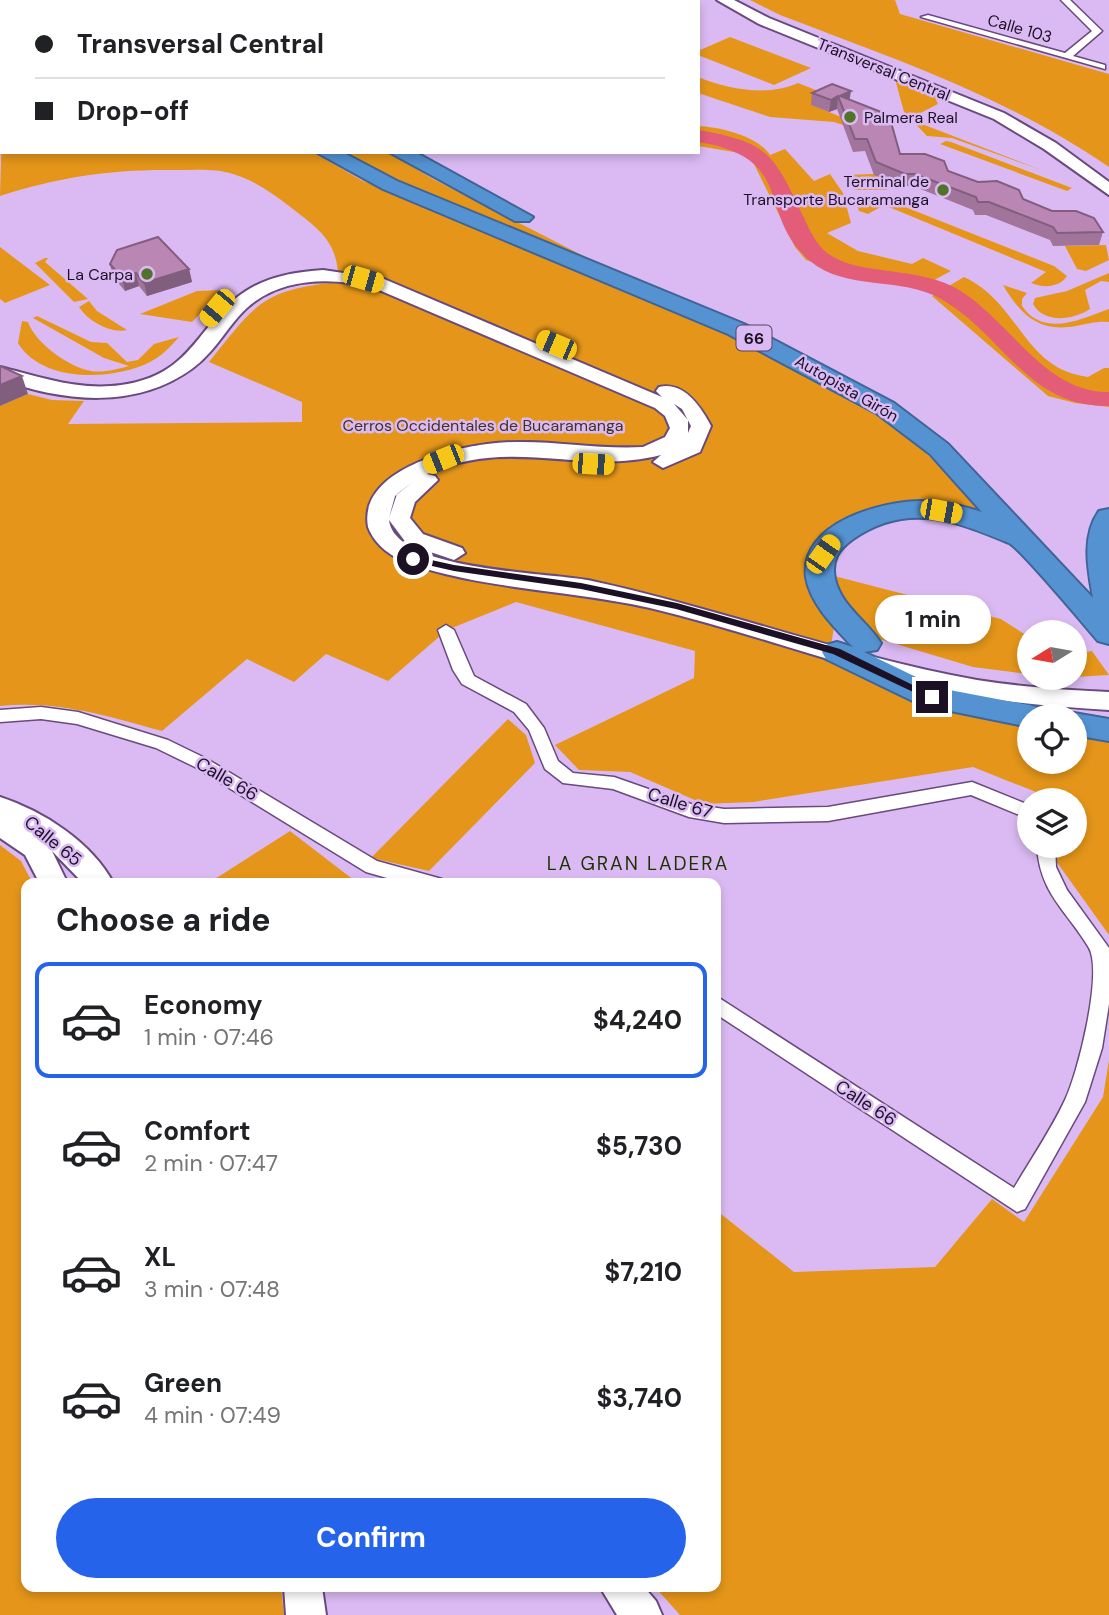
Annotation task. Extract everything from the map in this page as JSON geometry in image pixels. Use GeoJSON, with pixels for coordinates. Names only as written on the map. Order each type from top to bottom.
{"type":"FeatureCollection","features":[{"type":"Feature","properties":{"kind":"highway","name":"Autopista Girón"},"geometry":{"type":"LineString","coordinates":[[330,154],[390,185],[725,324],[862,394],[931,443],[1109,634]]}},
{"type":"Feature","properties":{"kind":"highway","name":"Autopista Girón"},"geometry":{"type":"LineString","coordinates":[[404,154],[594,254],[737,318],[890,397],[922,419],[957,451],[1109,610]]}},
{"type":"Feature","properties":{"kind":"highway"},"geometry":{"type":"LineString","coordinates":[[1017,714],[932,697],[851,647],[824,586],[820,564],[831,542],[858,523],[897,512],[941,511],[960,514],[997,528],[1048,566]]}},
{"type":"Feature","properties":{"kind":"highway"},"geometry":{"type":"LineString","coordinates":[[1109,517],[1100,552],[1109,610]]}},
{"type":"Feature","properties":{"kind":"highway"},"geometry":{"type":"LineString","coordinates":[[1087,726],[1109,730]]}},
{"type":"Feature","properties":{"kind":"main road","name":"Transversal Central"},"geometry":{"type":"LineString","coordinates":[[724,0],[764,21],[999,116],[1050,146],[1109,190]]}},
{"type":"Feature","properties":{"kind":"main road","name":"Transversal Central"},"geometry":{"type":"LineString","coordinates":[[745,0],[776,17],[996,105],[1061,142],[1109,177]]}},
{"type":"Feature","properties":{"kind":"main road"},"geometry":{"type":"LineString","coordinates":[[3,368],[58,392],[123,390],[178,370],[200,352],[228,298],[265,277],[309,267],[357,267],[389,275],[676,395],[690,405],[701,426],[693,448],[673,459],[634,465],[524,460],[460,467],[416,488],[405,499],[399,519],[415,539],[445,551],[642,581],[851,647],[920,676],[994,691],[1061,700],[1109,701]]}},
{"type":"Feature","properties":{"kind":"main road"},"geometry":{"type":"LineString","coordinates":[[215,322],[246,299],[275,284],[330,275],[363,279],[662,404],[675,414],[680,423],[680,432],[670,444],[659,449],[626,454],[510,447],[466,453],[425,467],[396,483],[383,496],[378,520],[381,532],[399,552],[433,565],[612,592],[851,647],[1017,680],[1072,686],[1109,685]]}},
{"type":"Feature","properties":{"kind":"main road","name":"Calle 65"},"geometry":{"type":"LineString","coordinates":[[0,807],[29,818],[92,874]]}},
{"type":"Feature","properties":{"kind":"main road","name":"Calle 65"},"geometry":{"type":"LineString","coordinates":[[0,827],[15,832],[33,846],[48,867],[52,878]]}},
{"type":"Feature","properties":{"kind":"main road"},"geometry":{"type":"LineString","coordinates":[[68,878],[92,874]]}},
{"type":"Feature","properties":{"kind":"main road"},"geometry":{"type":"LineString","coordinates":[[304,1592],[306,1615]]}},
{"type":"Feature","properties":{"kind":"main road"},"geometry":{"type":"LineString","coordinates":[[623,1592],[642,1615]]}},
{"type":"Feature","properties":{"kind":"street","name":"Calle 103"},"geometry":{"type":"LineString","coordinates":[[1065,0],[1097,31],[1066,57]]}},
{"type":"Feature","properties":{"kind":"street","name":"Calle 103"},"geometry":{"type":"LineString","coordinates":[[925,17],[1102,67]]}},
{"type":"Feature","properties":{"kind":"street","name":"Calle 67"},"geometry":{"type":"LineString","coordinates":[[446,630],[461,670],[468,680],[520,707],[528,715],[551,765],[569,779],[614,783],[689,810],[742,817],[828,814],[972,789],[1017,807]]}},
{"type":"Feature","properties":{"kind":"street","name":"Calle 66"},"geometry":{"type":"LineString","coordinates":[[2,715],[41,713],[78,718],[162,744],[201,763],[366,864],[415,878]]}},
{"type":"Feature","properties":{"kind":"street","name":"Calle 66"},"geometry":{"type":"LineString","coordinates":[[721,1007],[1017,1202],[1075,1102],[1092,1048],[1104,975],[1100,949],[1060,894],[1046,867],[1046,858]]}},
{"type":"Feature","properties":{"kind":"green space"},"geometry":{"type":"Polygon","coordinates":[[[750,0],[895,0],[900,14],[1109,74],[1109,167],[1070,142],[990,100],[908,64],[780,15],[750,0]]]}},
{"type":"Feature","properties":{"kind":"green space"},"geometry":{"type":"Polygon","coordinates":[[[730,37],[811,68],[774,85],[700,56],[700,50],[730,37]]]}},
{"type":"Feature","properties":{"kind":"green space"},"geometry":{"type":"Polygon","coordinates":[[[700,78],[748,90],[774,90],[798,83],[831,96],[812,105],[873,130],[858,130],[834,122],[770,117],[700,94],[700,78]]]}},
{"type":"Feature","properties":{"kind":"green space"},"geometry":{"type":"Polygon","coordinates":[[[895,79],[933,93],[938,104],[910,118],[904,112],[895,79]]]}},
{"type":"Feature","properties":{"kind":"green space"},"geometry":{"type":"Polygon","coordinates":[[[912,120],[1044,171],[952,138],[927,136],[912,120]]]}},
{"type":"Feature","properties":{"kind":"green space"},"geometry":{"type":"Polygon","coordinates":[[[700,126],[717,128],[748,138],[770,155],[785,149],[814,181],[830,174],[843,193],[851,223],[827,233],[858,251],[912,264],[923,258],[951,271],[921,287],[832,269],[806,260],[795,247],[753,162],[740,153],[700,146],[700,126]]]}},
{"type":"Feature","properties":{"kind":"green space"},"geometry":{"type":"Polygon","coordinates":[[[946,141],[1072,188],[1067,191],[940,144],[946,141]]]}},
{"type":"Feature","properties":{"kind":"green space","name":"Cerros Occidentales de Bucaramanga"},"geometry":{"type":"Polygon","coordinates":[[[1,154],[316,154],[361,180],[726,334],[868,410],[915,442],[985,512],[939,504],[825,535],[835,622],[828,662],[939,709],[1017,724],[1017,774],[1087,774],[1087,736],[1109,741],[1109,935],[1056,861],[1058,858],[1087,858],[1087,788],[1026,788],[973,767],[753,802],[704,804],[630,772],[579,770],[555,745],[694,678],[695,651],[516,602],[447,630],[388,681],[326,654],[294,682],[247,659],[162,731],[62,707],[0,706],[0,406],[28,394],[52,400],[84,401],[68,424],[302,422],[302,402],[209,362],[238,326],[262,303],[292,290],[338,282],[333,250],[316,227],[267,190],[242,177],[212,170],[152,170],[108,173],[43,184],[0,196],[1,154]]]}},
{"type":"Feature","properties":{"kind":"green space"},"geometry":{"type":"Polygon","coordinates":[[[338,154],[391,154],[433,179],[607,268],[408,187],[338,154]]]}},
{"type":"Feature","properties":{"kind":"green space"},"geometry":{"type":"Polygon","coordinates":[[[874,174],[882,178],[887,190],[855,190],[845,175],[874,174]]]}},
{"type":"Feature","properties":{"kind":"green space"},"geometry":{"type":"Polygon","coordinates":[[[865,198],[890,201],[1054,266],[1067,276],[1060,283],[1050,286],[1031,283],[1046,272],[884,205],[868,214],[859,211],[855,201],[865,198]]]}},
{"type":"Feature","properties":{"kind":"green space"},"geometry":{"type":"Polygon","coordinates":[[[1106,245],[1109,260],[1086,271],[1077,269],[1065,246],[1106,245]]]}},
{"type":"Feature","properties":{"kind":"green space"},"geometry":{"type":"Polygon","coordinates":[[[0,247],[50,285],[5,303],[0,299],[0,247]]]}},
{"type":"Feature","properties":{"kind":"green space"},"geometry":{"type":"Polygon","coordinates":[[[48,258],[45,262],[88,299],[74,302],[35,263],[48,258]]]}},
{"type":"Feature","properties":{"kind":"green space"},"geometry":{"type":"Polygon","coordinates":[[[1109,273],[1109,282],[1101,281],[1085,290],[1090,309],[1083,313],[1067,318],[1051,317],[1044,315],[1033,304],[1035,298],[1067,291],[1109,273]]]}},
{"type":"Feature","properties":{"kind":"green space"},"geometry":{"type":"Polygon","coordinates":[[[964,277],[998,303],[1049,362],[1066,372],[1088,377],[1109,368],[1109,407],[1048,396],[932,296],[964,277]]]}},
{"type":"Feature","properties":{"kind":"green space"},"geometry":{"type":"Polygon","coordinates":[[[1003,285],[1027,293],[1022,299],[1022,306],[1031,316],[1041,321],[1052,324],[1075,321],[1109,309],[1109,322],[1063,327],[1041,324],[1016,305],[1003,285]]]}},
{"type":"Feature","properties":{"kind":"green space"},"geometry":{"type":"Polygon","coordinates":[[[223,290],[192,322],[140,314],[197,291],[223,290]]]}},
{"type":"Feature","properties":{"kind":"green space"},"geometry":{"type":"Polygon","coordinates":[[[89,301],[97,311],[127,330],[107,328],[88,317],[79,307],[89,301]]]}},
{"type":"Feature","properties":{"kind":"green space"},"geometry":{"type":"Polygon","coordinates":[[[37,316],[91,342],[107,343],[127,362],[138,360],[154,344],[179,337],[150,362],[117,373],[79,375],[43,366],[29,356],[18,343],[22,321],[28,322],[38,338],[54,353],[82,369],[96,371],[129,366],[104,358],[33,318],[37,316]]]}},
{"type":"Feature","properties":{"kind":"green space"},"geometry":{"type":"Polygon","coordinates":[[[834,576],[1001,619],[1017,629],[1017,672],[973,667],[876,638],[836,590],[834,576]]]}},
{"type":"Feature","properties":{"kind":"green space"},"geometry":{"type":"Polygon","coordinates":[[[1092,651],[1109,675],[1087,676],[1087,652],[1092,651]]]}},
{"type":"Feature","properties":{"kind":"green space"},"geometry":{"type":"Polygon","coordinates":[[[508,719],[526,735],[535,763],[429,871],[371,858],[508,719]]]}},
{"type":"Feature","properties":{"kind":"green space"},"geometry":{"type":"Polygon","coordinates":[[[290,831],[351,878],[216,878],[290,831]]]}},
{"type":"Feature","properties":{"kind":"green space"},"geometry":{"type":"Polygon","coordinates":[[[0,845],[21,861],[30,878],[21,878],[21,1592],[282,1592],[284,1615],[0,1615],[0,845]]]}},
{"type":"Feature","properties":{"kind":"green space"},"geometry":{"type":"Polygon","coordinates":[[[1109,1060],[1109,1615],[680,1615],[659,1592],[721,1592],[721,1214],[794,1272],[935,1267],[992,1199],[1024,1222],[1103,1097],[1109,1060]]]}},
{"type":"Feature","properties":{"kind":"building"},"geometry":{"type":"Polygon","coordinates":[[[832,84],[851,91],[840,96],[889,115],[900,154],[925,154],[944,161],[948,171],[978,182],[997,181],[1019,190],[1023,199],[1052,211],[1076,211],[1094,218],[1103,232],[1057,233],[1053,227],[989,202],[978,202],[976,197],[876,162],[867,139],[855,139],[838,96],[831,100],[812,93],[832,84]]]}},
{"type":"Feature","properties":{"kind":"building"},"geometry":{"type":"Polygon","coordinates":[[[158,237],[189,269],[144,283],[136,273],[122,278],[110,264],[117,250],[158,237]]]}},
{"type":"Feature","properties":{"kind":"building"},"geometry":{"type":"Polygon","coordinates":[[[0,366],[22,376],[0,385],[0,366]]]}},
{"type":"Feature","properties":{"kind":"waterway"},"geometry":{"type":"LineString","coordinates":[[700,136],[741,145],[755,152],[765,162],[805,242],[824,261],[852,271],[901,277],[935,286],[986,321],[1033,369],[1059,389],[1074,396],[1109,399]]}},
{"type":"Feature","properties":{"kind":"place","name":"Palmera Real"},"geometry":{"type":"Point","coordinates":[850,117]}},
{"type":"Feature","properties":{"kind":"place","name":"Terminal de Transporte Bucaramanga"},"geometry":{"type":"Point","coordinates":[943,190]}},
{"type":"Feature","properties":{"kind":"place","name":"La Carpa"},"geometry":{"type":"Point","coordinates":[147,274]}},
{"type":"Feature","properties":{"kind":"district","name":"LA GRAN LADERA"},"geometry":{"type":"Point","coordinates":[638,863]}},
{"type":"Feature","properties":{"kind":"route"},"geometry":{"type":"LineString","coordinates":[[413,559],[433,565],[581,586],[677,606],[836,652],[932,697]]}}]}
